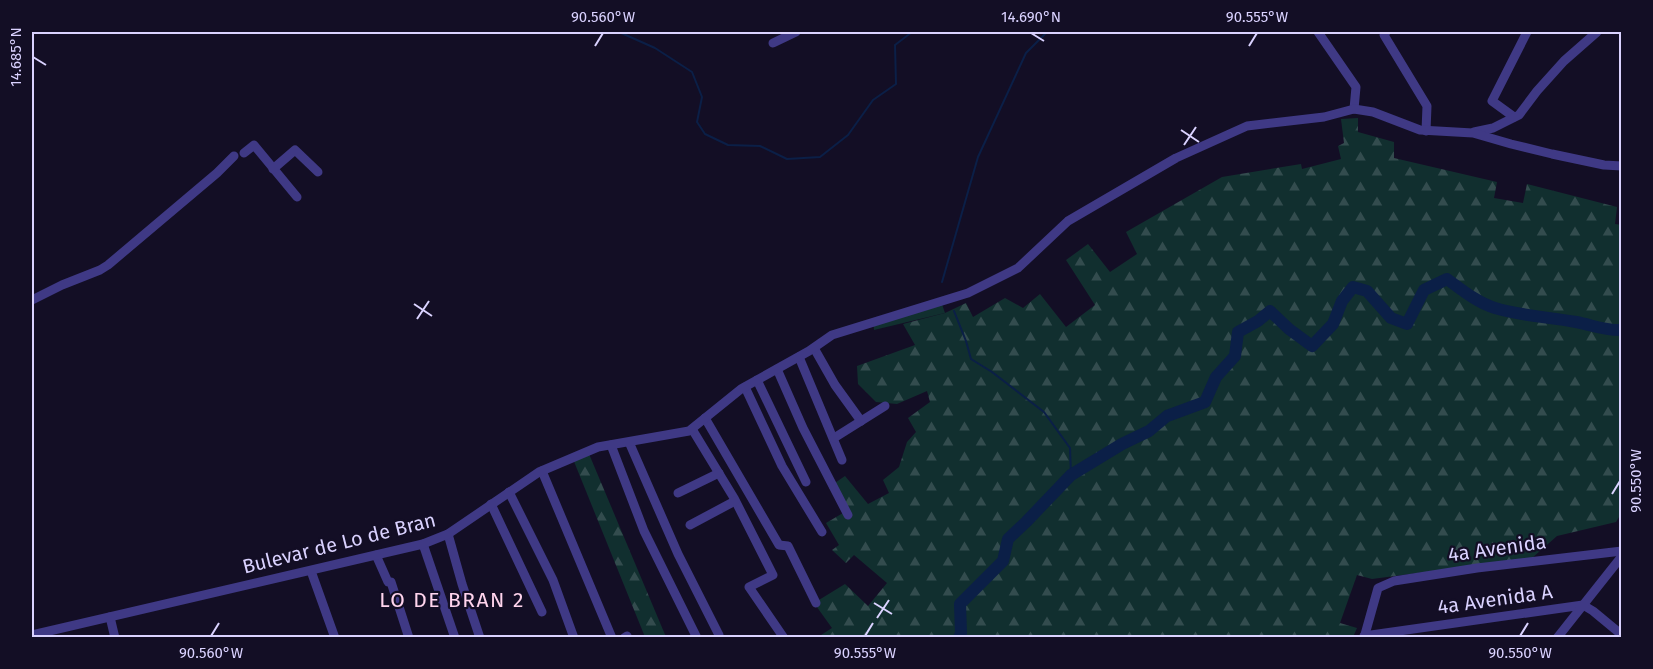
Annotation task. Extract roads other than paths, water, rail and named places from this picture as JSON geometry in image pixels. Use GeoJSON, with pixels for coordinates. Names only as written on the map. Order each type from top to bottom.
{"type":"FeatureCollection","features":[{"type":"Feature","properties":{"kind":"street"},"geometry":{"type":"LineString","coordinates":[[773,44],[796,32]]}},
{"type":"Feature","properties":{"kind":"street"},"geometry":{"type":"LineString","coordinates":[[1318,32],[1356,87],[1354,109]]}},
{"type":"Feature","properties":{"kind":"street"},"geometry":{"type":"LineString","coordinates":[[1386,32],[1384,35],[1427,106],[1426,131]]}},
{"type":"Feature","properties":{"kind":"street"},"geometry":{"type":"LineString","coordinates":[[1514,117],[1492,101],[1527,32]]}},
{"type":"Feature","properties":{"kind":"street"},"geometry":{"type":"LineString","coordinates":[[1473,133],[1492,128],[1519,115],[1564,61],[1597,32]]}},
{"type":"Feature","properties":{"kind":"street","name":"Bulevar de Lo de Bran"},"geometry":{"type":"LineString","coordinates":[[32,635],[423,544],[448,534],[542,471],[598,447],[689,431],[745,387],[799,357],[832,335],[968,293],[1018,268],[1068,221],[1176,158],[1247,126],[1324,117],[1354,109],[1373,112],[1420,130],[1473,133],[1552,154],[1604,165],[1622,166]]}},
{"type":"Feature","properties":{"kind":"street"},"geometry":{"type":"LineString","coordinates":[[244,153],[254,145],[297,197]]}},
{"type":"Feature","properties":{"kind":"street"},"geometry":{"type":"LineString","coordinates":[[273,169],[295,150],[318,172]]}},
{"type":"Feature","properties":{"kind":"street"},"geometry":{"type":"LineString","coordinates":[[32,300],[108,265],[234,156]]}},
{"type":"Feature","properties":{"kind":"street"},"geometry":{"type":"LineString","coordinates":[[814,348],[835,385],[861,421]]}},
{"type":"Feature","properties":{"kind":"street"},"geometry":{"type":"LineString","coordinates":[[799,357],[842,460]]}},
{"type":"Feature","properties":{"kind":"street"},"geometry":{"type":"LineString","coordinates":[[777,369],[803,428],[848,515]]}},
{"type":"Feature","properties":{"kind":"street"},"geometry":{"type":"LineString","coordinates":[[757,380],[806,482]]}},
{"type":"Feature","properties":{"kind":"street"},"geometry":{"type":"LineString","coordinates":[[745,387],[782,466],[822,532]]}},
{"type":"Feature","properties":{"kind":"street"},"geometry":{"type":"LineString","coordinates":[[834,438],[885,406]]}},
{"type":"Feature","properties":{"kind":"street"},"geometry":{"type":"LineString","coordinates":[[705,418],[779,545],[788,546],[816,603]]}},
{"type":"Feature","properties":{"kind":"street"},"geometry":{"type":"LineString","coordinates":[[692,429],[735,501],[772,575],[749,586],[784,638]]}},
{"type":"Feature","properties":{"kind":"street"},"geometry":{"type":"LineString","coordinates":[[629,442],[678,554],[719,635]]}},
{"type":"Feature","properties":{"kind":"street"},"geometry":{"type":"LineString","coordinates":[[611,445],[644,531],[697,638]]}},
{"type":"Feature","properties":{"kind":"street"},"geometry":{"type":"LineString","coordinates":[[542,471],[612,638]]}},
{"type":"Feature","properties":{"kind":"street"},"geometry":{"type":"LineString","coordinates":[[678,493],[719,473]]}},
{"type":"Feature","properties":{"kind":"street"},"geometry":{"type":"LineString","coordinates":[[509,492],[553,580],[574,638]]}},
{"type":"Feature","properties":{"kind":"street"},"geometry":{"type":"LineString","coordinates":[[690,525],[735,501]]}},
{"type":"Feature","properties":{"kind":"street"},"geometry":{"type":"LineString","coordinates":[[491,504],[542,612]]}},
{"type":"Feature","properties":{"kind":"street"},"geometry":{"type":"LineString","coordinates":[[448,534],[480,638]]}},
{"type":"Feature","properties":{"kind":"street"},"geometry":{"type":"LineString","coordinates":[[423,544],[455,638]]}},
{"type":"Feature","properties":{"kind":"street","name":"4a Avenida"},"geometry":{"type":"LineString","coordinates":[[1364,637],[1378,588],[1394,581],[1477,568],[1622,551]]}},
{"type":"Feature","properties":{"kind":"street"},"geometry":{"type":"LineString","coordinates":[[376,555],[388,582],[391,582],[409,638]]}},
{"type":"Feature","properties":{"kind":"street"},"geometry":{"type":"LineString","coordinates":[[1557,638],[1622,556]]}},
{"type":"Feature","properties":{"kind":"street"},"geometry":{"type":"LineString","coordinates":[[311,571],[335,638]]}},
{"type":"Feature","properties":{"kind":"street"},"geometry":{"type":"LineString","coordinates":[[1583,605],[1622,635]]}},
{"type":"Feature","properties":{"kind":"street","name":"4a Avenida A"},"geometry":{"type":"LineString","coordinates":[[1364,637],[1583,605]]}},
{"type":"Feature","properties":{"kind":"street"},"geometry":{"type":"LineString","coordinates":[[110,617],[115,638]]}},
{"type":"Feature","properties":{"kind":"waterway"},"geometry":{"type":"LineString","coordinates":[[619,32],[655,48],[692,72],[702,97],[697,122],[705,134],[728,145],[760,146],[787,159],[820,157],[848,135],[873,100],[896,84],[895,45],[912,32]]}},
{"type":"Feature","properties":{"kind":"waterway"},"geometry":{"type":"LineString","coordinates":[[942,282],[978,157],[1026,53],[1047,32]]}},
{"type":"Feature","properties":{"kind":"waterway"},"geometry":{"type":"LineString","coordinates":[[959,638],[961,633],[960,604],[1003,561],[1008,539],[1071,475],[1122,444],[1149,431],[1167,416],[1205,402],[1216,377],[1235,356],[1238,332],[1270,311],[1312,346],[1333,324],[1342,301],[1353,287],[1367,291],[1391,318],[1407,324],[1424,290],[1447,279],[1476,300],[1505,311],[1622,330]]}},
{"type":"Feature","properties":{"kind":"waterway"},"geometry":{"type":"LineString","coordinates":[[954,311],[971,359],[992,372],[1044,412],[1070,448],[1071,475]]}},
{"type":"Feature","properties":{"kind":"district","name":"LO DE BRAN 2"},"geometry":{"type":"Point","coordinates":[452,600]}}]}
